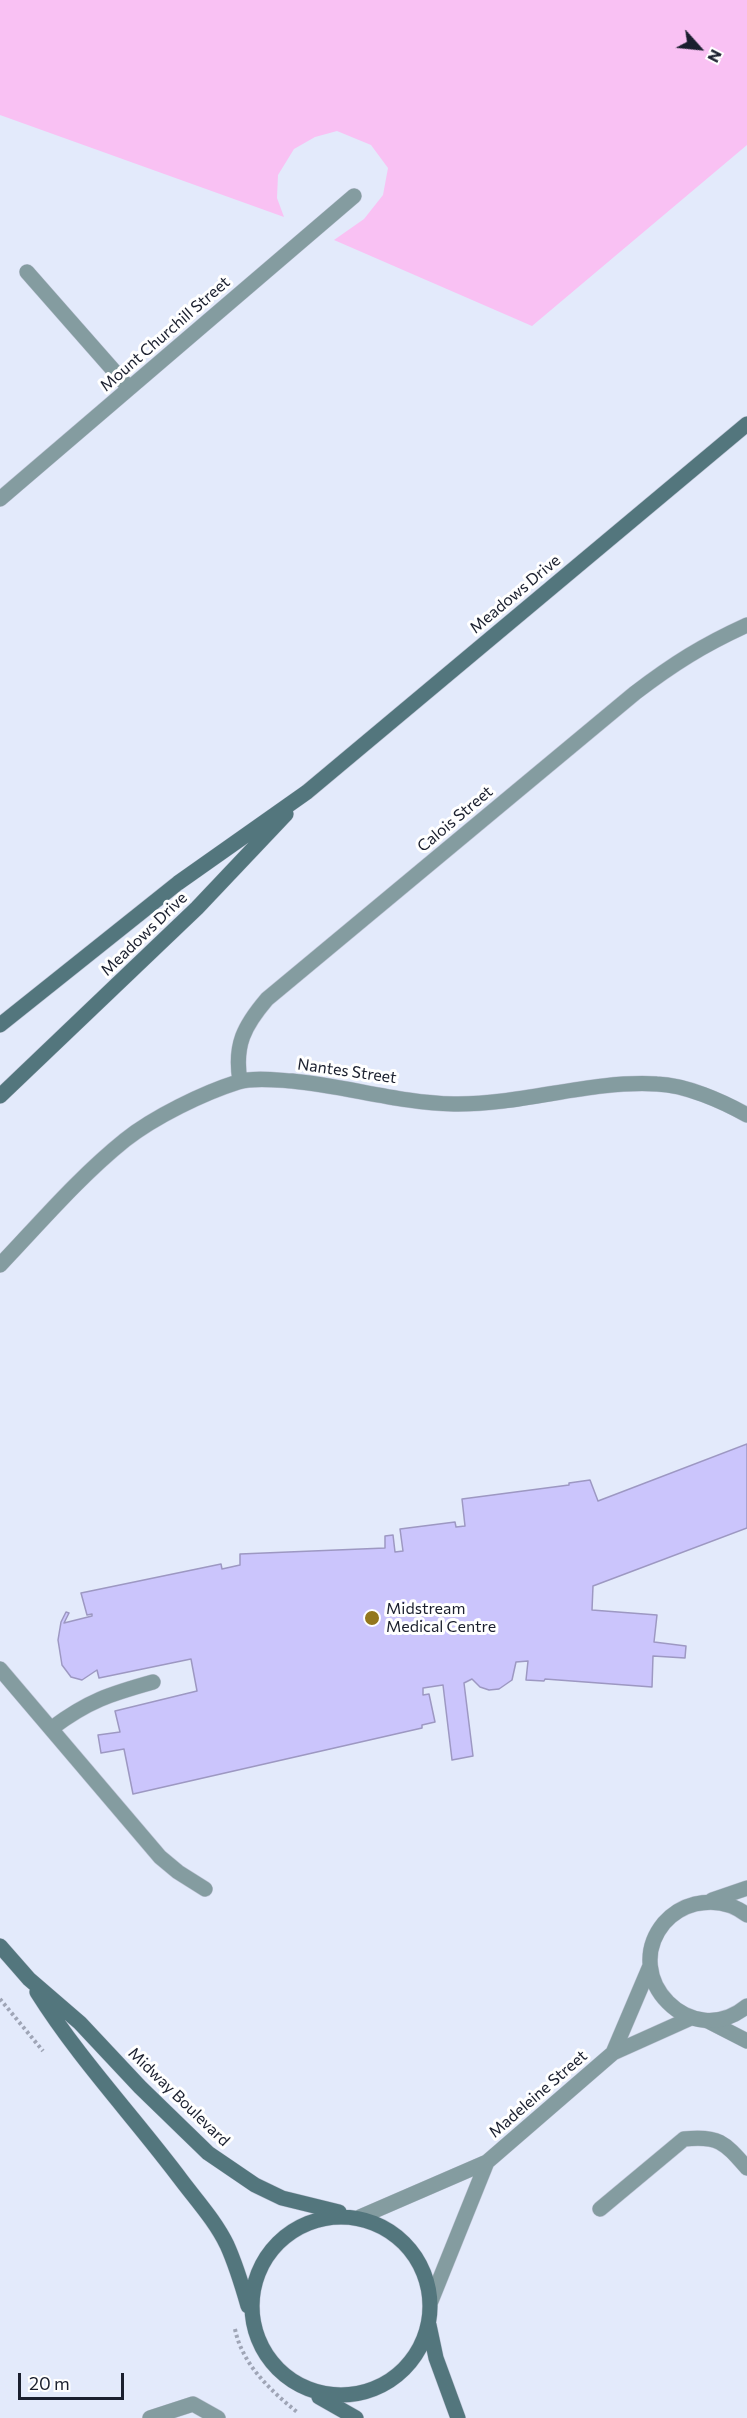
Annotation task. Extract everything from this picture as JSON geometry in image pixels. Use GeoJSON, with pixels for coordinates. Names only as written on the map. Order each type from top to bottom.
{"type":"FeatureCollection","features":[{"type":"Feature","properties":{"kind":"street","name":"Mount Churchill Street"},"geometry":{"type":"LineString","coordinates":[[0,499],[354,196]]}},
{"type":"Feature","properties":{"kind":"street"},"geometry":{"type":"LineString","coordinates":[[27,272],[129,388]]}},
{"type":"Feature","properties":{"kind":"street","name":"Meadows Drive"},"geometry":{"type":"LineString","coordinates":[[0,1025],[178,883],[307,792],[747,424]]}},
{"type":"Feature","properties":{"kind":"street","name":"Calois Street"},"geometry":{"type":"LineString","coordinates":[[240,1081],[237,1062],[249,1021],[273,993],[634,693],[699,648],[747,625]]}},
{"type":"Feature","properties":{"kind":"street","name":"Meadows Drive"},"geometry":{"type":"LineString","coordinates":[[0,1096],[197,908],[307,792]]}},
{"type":"Feature","properties":{"kind":"street","name":"Nantes Street"},"geometry":{"type":"LineString","coordinates":[[0,1265],[83,1178],[126,1139],[181,1106],[240,1081],[277,1080],[333,1085],[454,1104],[486,1102],[605,1084],[660,1084],[710,1097],[747,1113]]}},
{"type":"Feature","properties":{"kind":"street"},"geometry":{"type":"LineString","coordinates":[[0,1669],[160,1857],[205,1889]]}},
{"type":"Feature","properties":{"kind":"street"},"geometry":{"type":"LineString","coordinates":[[52,1728],[75,1711],[107,1694],[153,1682]]}},
{"type":"Feature","properties":{"kind":"street","name":"Madeleine Street"},"geometry":{"type":"LineString","coordinates":[[613,2053],[650,1966],[651,1948],[658,1931],[670,1917],[687,1906],[747,1888]]}},
{"type":"Feature","properties":{"kind":"street"},"geometry":{"type":"LineString","coordinates":[[707,1901],[725,1903],[747,1916]]}},
{"type":"Feature","properties":{"kind":"street","name":"Midway Boulevard"},"geometry":{"type":"LineString","coordinates":[[0,1946],[29,1979],[80,2023],[140,2087],[208,2153],[255,2185],[282,2198],[360,2217],[380,2224],[397,2235],[414,2254],[426,2276],[430,2301],[429,2325],[436,2358],[458,2418]]}},
{"type":"Feature","properties":{"kind":"street"},"geometry":{"type":"LineString","coordinates":[[650,1966],[655,1984],[664,2000],[677,2011],[692,2018],[708,2021],[747,2041]]}},
{"type":"Feature","properties":{"kind":"street","name":"Midway Boulevard"},"geometry":{"type":"LineString","coordinates":[[29,1979],[58,2024],[151,2139],[216,2227],[237,2269],[262,2347],[282,2374],[356,2418]]}},
{"type":"Feature","properties":{"kind":"street"},"geometry":{"type":"LineString","coordinates":[[708,2021],[724,2019],[747,2006]]}},
{"type":"Feature","properties":{"kind":"street","name":"Madeleine Street"},"geometry":{"type":"LineString","coordinates":[[360,2217],[487,2162],[613,2053],[692,2018]]}},
{"type":"Feature","properties":{"kind":"street"},"geometry":{"type":"LineString","coordinates":[[600,2209],[684,2139],[700,2137],[715,2139],[730,2150],[747,2168]]}},
{"type":"Feature","properties":{"kind":"street","name":"Madeleine Street"},"geometry":{"type":"LineString","coordinates":[[430,2301],[487,2162]]}},
{"type":"Feature","properties":{"kind":"street","name":"Midway Boulevard"},"geometry":{"type":"LineString","coordinates":[[251,2316],[254,2282],[259,2271],[269,2252],[294,2229],[326,2217],[360,2217]]}},
{"type":"Feature","properties":{"kind":"street","name":"Midway Boulevard"},"geometry":{"type":"LineString","coordinates":[[309,2391],[339,2397],[369,2392],[396,2377],[417,2354],[429,2325]]}},
{"type":"Feature","properties":{"kind":"street"},"geometry":{"type":"LineString","coordinates":[[150,2418],[193,2404],[218,2418]]}},
{"type":"Feature","properties":{"kind":"path"},"geometry":{"type":"LineString","coordinates":[[0,1999],[45,2054]]}},
{"type":"Feature","properties":{"kind":"path"},"geometry":{"type":"LineString","coordinates":[[235,2325],[238,2345],[269,2389],[303,2417]]}},
{"type":"Feature","properties":{"kind":"shaded area"},"geometry":{"type":"Polygon","coordinates":[[[0,0],[747,0],[747,145],[532,326],[334,240],[364,219],[383,195],[388,168],[371,145],[337,131],[315,137],[294,149],[278,175],[277,198],[284,217],[0,115],[0,0]]]}},
{"type":"Feature","properties":{"kind":"building","name":"Midstream Medical Centre"},"geometry":{"type":"Polygon","coordinates":[[[747,1444],[747,1528],[593,1586],[592,1610],[657,1615],[654,1642],[686,1646],[685,1658],[653,1656],[652,1687],[545,1679],[544,1681],[526,1680],[528,1661],[516,1662],[512,1680],[499,1689],[489,1690],[480,1687],[472,1679],[464,1683],[473,1756],[452,1760],[443,1685],[423,1688],[423,1695],[429,1694],[435,1722],[422,1725],[422,1728],[133,1794],[124,1749],[101,1753],[98,1735],[120,1732],[115,1711],[197,1691],[191,1659],[99,1678],[97,1670],[82,1680],[71,1677],[62,1665],[58,1640],[61,1622],[66,1612],[69,1613],[64,1623],[92,1616],[92,1614],[87,1615],[81,1593],[221,1564],[222,1569],[240,1565],[240,1554],[385,1548],[385,1536],[393,1535],[395,1552],[403,1551],[400,1529],[455,1522],[456,1527],[465,1526],[462,1499],[569,1485],[569,1483],[590,1480],[598,1501],[747,1444]]]}},
{"type":"Feature","properties":{"kind":"place","name":"Midstream Medical Centre"},"geometry":{"type":"Point","coordinates":[372,1618]}}]}
